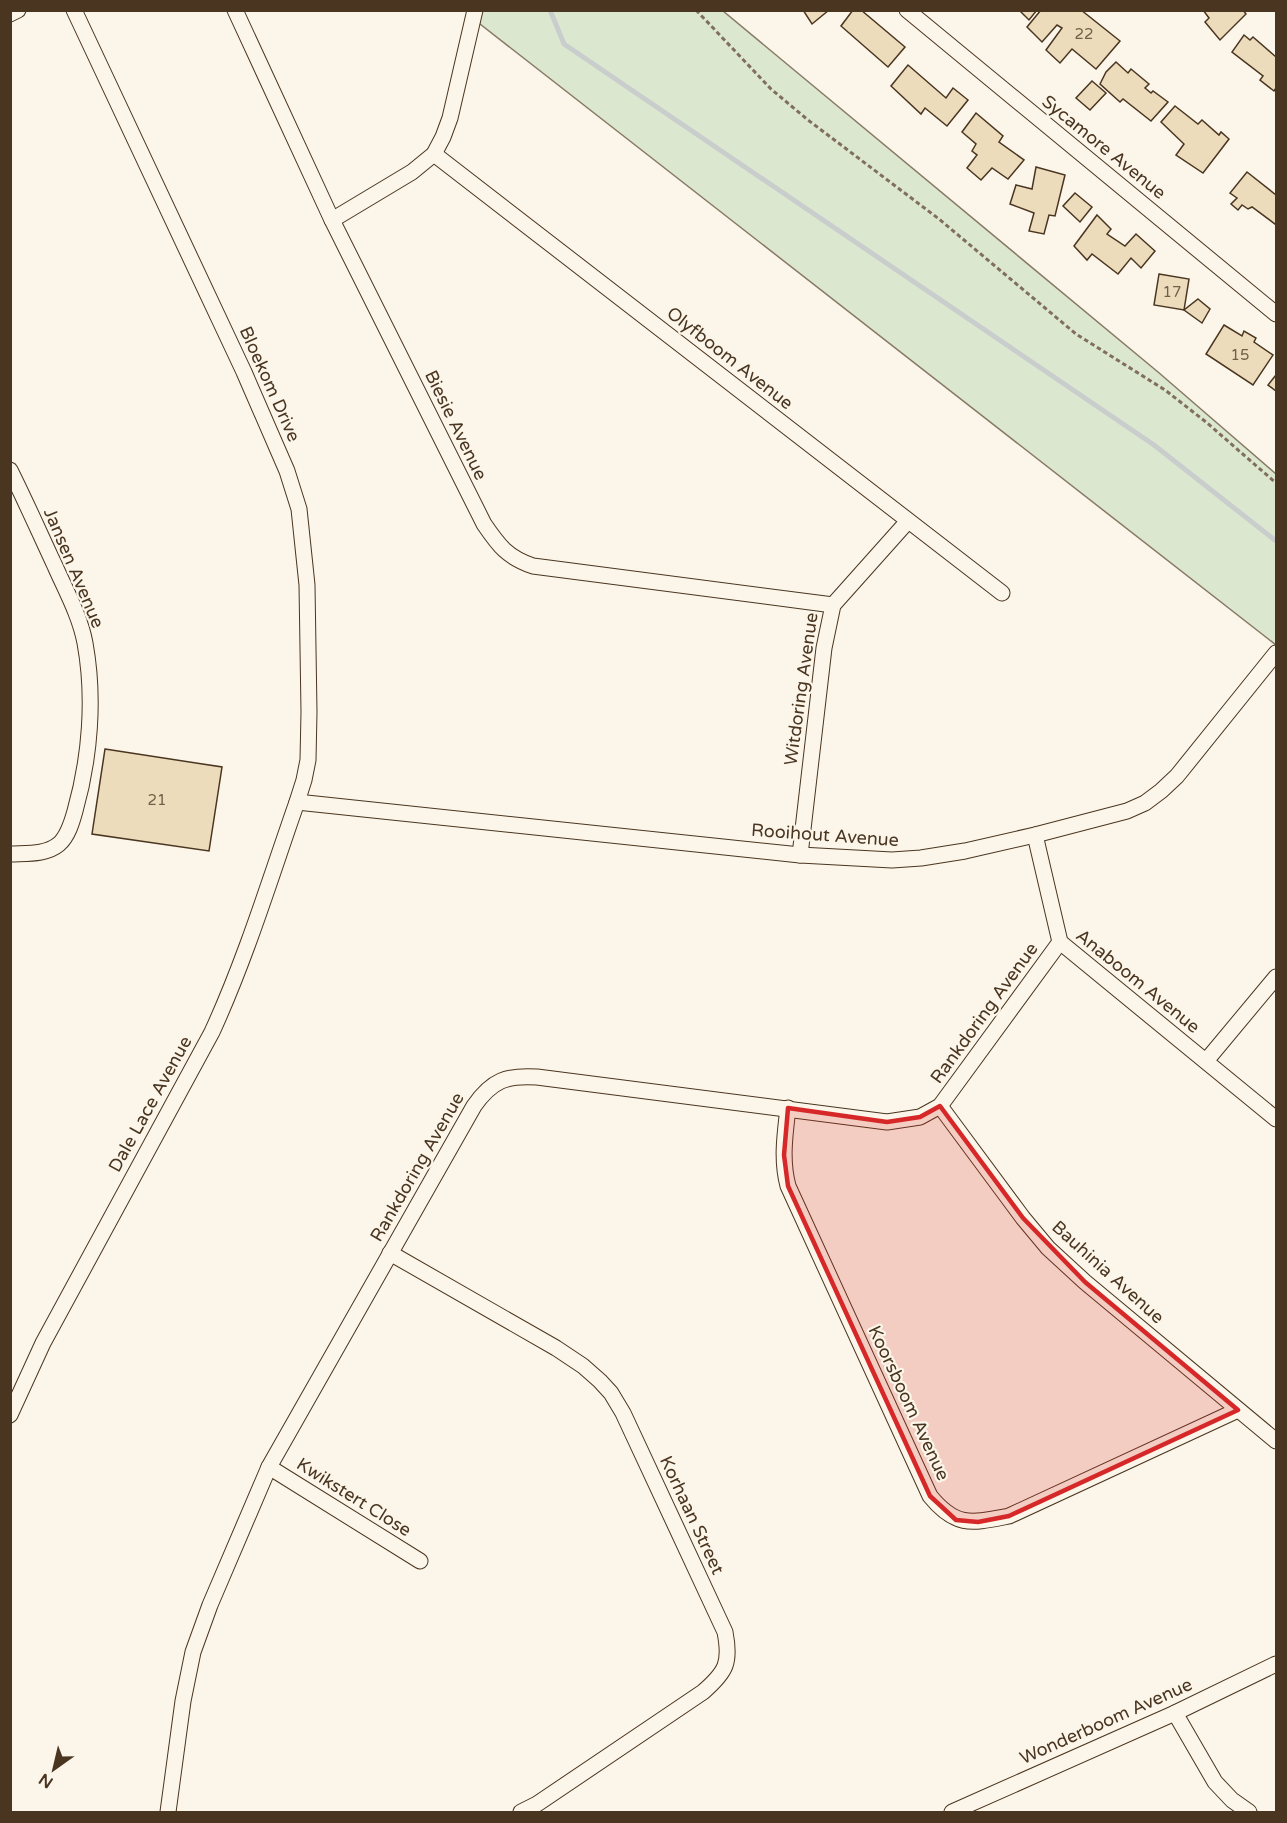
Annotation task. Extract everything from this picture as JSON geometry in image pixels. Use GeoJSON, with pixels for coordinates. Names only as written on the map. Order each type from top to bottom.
{"type":"FeatureCollection","features":[{"type":"Feature","properties":{"kind":"street"},"geometry":{"type":"LineString","coordinates":[[10,14],[18,10]]}},
{"type":"Feature","properties":{"kind":"street","name":"Bloekom Drive"},"geometry":{"type":"LineString","coordinates":[[74,10],[257,402],[287,471],[299,509],[307,585],[309,712],[308,760],[297,801]]}},
{"type":"Feature","properties":{"kind":"street","name":"Biesie Avenue"},"geometry":{"type":"LineString","coordinates":[[235,10],[332,220],[484,524],[497,544],[508,554],[533,566],[833,605]]}},
{"type":"Feature","properties":{"kind":"street"},"geometry":{"type":"LineString","coordinates":[[332,220],[412,172],[434,154],[450,118],[475,10]]}},
{"type":"Feature","properties":{"kind":"street","name":"Sycamore Avenue"},"geometry":{"type":"LineString","coordinates":[[907,10],[1276,315]]}},
{"type":"Feature","properties":{"kind":"street","name":"Olyfboom Avenue"},"geometry":{"type":"LineString","coordinates":[[434,154],[1002,593]]}},
{"type":"Feature","properties":{"kind":"street","name":"Jansen Avenue"},"geometry":{"type":"LineString","coordinates":[[10,470],[74,608],[85,642],[90,710],[84,775],[66,835],[51,849],[10,854]]}},
{"type":"Feature","properties":{"kind":"street","name":"Witdoring Avenue"},"geometry":{"type":"LineString","coordinates":[[800,855],[824,648],[833,605],[908,521]]}},
{"type":"Feature","properties":{"kind":"street","name":"Rooihout Avenue"},"geometry":{"type":"LineString","coordinates":[[297,801],[800,855],[869,860],[921,858],[1035,835],[1127,811],[1145,803],[1177,776],[1276,653]]}},
{"type":"Feature","properties":{"kind":"street","name":"Dale Lace Avenue"},"geometry":{"type":"LineString","coordinates":[[10,1415],[43,1342],[212,1032],[242,962],[297,801]]}},
{"type":"Feature","properties":{"kind":"street","name":"Anaboom Avenue"},"geometry":{"type":"LineString","coordinates":[[1035,835],[1060,942],[1276,1119]]}},
{"type":"Feature","properties":{"kind":"street","name":"Rankdoring Avenue"},"geometry":{"type":"LineString","coordinates":[[168,1812],[183,1701],[193,1652],[210,1605],[269,1467],[474,1106],[490,1087],[510,1078],[537,1077],[887,1122],[920,1117],[940,1106],[1060,942]]}},
{"type":"Feature","properties":{"kind":"street"},"geometry":{"type":"LineString","coordinates":[[1206,1061],[1276,977]]}},
{"type":"Feature","properties":{"kind":"street","name":"Bauhinia Avenue"},"geometry":{"type":"LineString","coordinates":[[940,1106],[1048,1248],[1085,1282],[1276,1441]]}},
{"type":"Feature","properties":{"kind":"street","name":"Koorsboom Avenue"},"geometry":{"type":"LineString","coordinates":[[788,1108],[783,1155],[788,1186],[930,1496],[941,1510],[956,1520],[978,1522],[1009,1516],[1238,1410]]}},
{"type":"Feature","properties":{"kind":"street","name":"Korhaan Street"},"geometry":{"type":"LineString","coordinates":[[390,1253],[556,1348],[584,1366],[611,1393],[623,1413],[725,1632],[729,1651],[725,1666],[717,1680],[556,1791],[521,1812]]}},
{"type":"Feature","properties":{"kind":"street","name":"Kwikstert Close"},"geometry":{"type":"LineString","coordinates":[[269,1467],[420,1561]]}},
{"type":"Feature","properties":{"kind":"street","name":"Wonderboom Avenue"},"geometry":{"type":"LineString","coordinates":[[952,1812],[1175,1713],[1276,1664]]}},
{"type":"Feature","properties":{"kind":"street"},"geometry":{"type":"LineString","coordinates":[[1175,1713],[1215,1782],[1232,1800],[1249,1812]]}},
{"type":"Feature","properties":{"kind":"path"},"geometry":{"type":"LineString","coordinates":[[696,10],[771,89],[808,120],[939,219],[1076,334],[1165,390],[1206,422],[1276,483]]}},
{"type":"Feature","properties":{"kind":"highlighted area"},"geometry":{"type":"Polygon","coordinates":[[[940,1106],[1023,1218],[1085,1282],[1238,1410],[1009,1516],[978,1522],[956,1520],[930,1496],[788,1186],[784,1155],[788,1108],[887,1122],[920,1117],[940,1106]]]}},
{"type":"Feature","properties":{"kind":"green space"},"geometry":{"type":"Polygon","coordinates":[[[471,11],[723,11],[1158,372],[1276,474],[1276,645],[471,17],[471,11]]]}},
{"type":"Feature","properties":{"kind":"building"},"geometry":{"type":"Polygon","coordinates":[[[803,10],[829,10],[812,24],[803,10]]]}},
{"type":"Feature","properties":{"kind":"building"},"geometry":{"type":"Polygon","coordinates":[[[853,10],[861,10],[905,47],[888,67],[841,26],[853,10]]]}},
{"type":"Feature","properties":{"kind":"building"},"geometry":{"type":"Polygon","coordinates":[[[1019,10],[1037,10],[1029,20],[1019,10]]]}},
{"type":"Feature","properties":{"kind":"building"},"geometry":{"type":"Polygon","coordinates":[[[1041,10],[1081,10],[1120,41],[1096,69],[1072,49],[1060,63],[1046,50],[1062,28],[1057,25],[1042,42],[1027,27],[1041,10]]]}},
{"type":"Feature","properties":{"kind":"building"},"geometry":{"type":"Polygon","coordinates":[[[1203,10],[1243,10],[1246,14],[1220,40],[1205,22],[1209,18],[1203,10]]]}},
{"type":"Feature","properties":{"kind":"building"},"geometry":{"type":"Polygon","coordinates":[[[1244,35],[1250,40],[1253,37],[1276,57],[1276,88],[1274,91],[1260,80],[1263,76],[1232,52],[1244,35]]]}},
{"type":"Feature","properties":{"kind":"building"},"geometry":{"type":"Polygon","coordinates":[[[1116,62],[1128,73],[1131,69],[1149,84],[1145,88],[1168,102],[1151,121],[1123,99],[1120,102],[1100,84],[1106,72],[1116,62]]]}},
{"type":"Feature","properties":{"kind":"building"},"geometry":{"type":"Polygon","coordinates":[[[908,65],[946,98],[953,88],[968,100],[947,126],[925,108],[921,114],[891,86],[908,65]]]}},
{"type":"Feature","properties":{"kind":"building"},"geometry":{"type":"Polygon","coordinates":[[[1092,81],[1106,93],[1090,110],[1076,98],[1092,81]]]}},
{"type":"Feature","properties":{"kind":"building"},"geometry":{"type":"Polygon","coordinates":[[[1175,106],[1198,124],[1202,120],[1219,135],[1221,132],[1229,139],[1203,173],[1176,155],[1184,144],[1161,122],[1175,106]]]}},
{"type":"Feature","properties":{"kind":"building"},"geometry":{"type":"Polygon","coordinates":[[[976,113],[1003,136],[999,142],[1024,160],[1008,179],[992,168],[981,180],[967,168],[977,155],[972,151],[976,144],[962,132],[976,113]]]}},
{"type":"Feature","properties":{"kind":"building"},"geometry":{"type":"Polygon","coordinates":[[[1036,167],[1065,175],[1055,216],[1049,215],[1044,234],[1029,231],[1034,213],[1010,204],[1016,185],[1032,189],[1036,167]]]}},
{"type":"Feature","properties":{"kind":"building"},"geometry":{"type":"Polygon","coordinates":[[[1247,172],[1276,195],[1275,224],[1252,207],[1248,209],[1242,205],[1238,210],[1231,204],[1237,198],[1230,193],[1247,172]]]}},
{"type":"Feature","properties":{"kind":"building"},"geometry":{"type":"Polygon","coordinates":[[[1075,193],[1092,207],[1080,222],[1063,206],[1075,193]]]}},
{"type":"Feature","properties":{"kind":"building"},"geometry":{"type":"Polygon","coordinates":[[[1097,215],[1111,229],[1107,234],[1125,246],[1136,234],[1155,251],[1141,268],[1131,258],[1118,274],[1092,254],[1087,260],[1074,246],[1097,215]]]}},
{"type":"Feature","properties":{"kind":"building"},"geometry":{"type":"Polygon","coordinates":[[[1159,274],[1189,279],[1184,310],[1154,305],[1159,274]]]}},
{"type":"Feature","properties":{"kind":"building"},"geometry":{"type":"Polygon","coordinates":[[[1198,299],[1210,309],[1202,323],[1184,310],[1198,299]]]}},
{"type":"Feature","properties":{"kind":"building"},"geometry":{"type":"Polygon","coordinates":[[[1224,325],[1242,336],[1244,331],[1256,338],[1254,342],[1273,355],[1253,385],[1206,354],[1224,325]]]}},
{"type":"Feature","properties":{"kind":"building"},"geometry":{"type":"Polygon","coordinates":[[[1276,375],[1276,391],[1268,385],[1276,375]]]}},
{"type":"Feature","properties":{"kind":"building"},"geometry":{"type":"Polygon","coordinates":[[[105,749],[222,767],[209,851],[92,834],[105,749]]]}},
{"type":"Feature","properties":{"kind":"waterway"},"geometry":{"type":"LineString","coordinates":[[550,10],[564,44],[1154,445],[1276,541]]}}]}
